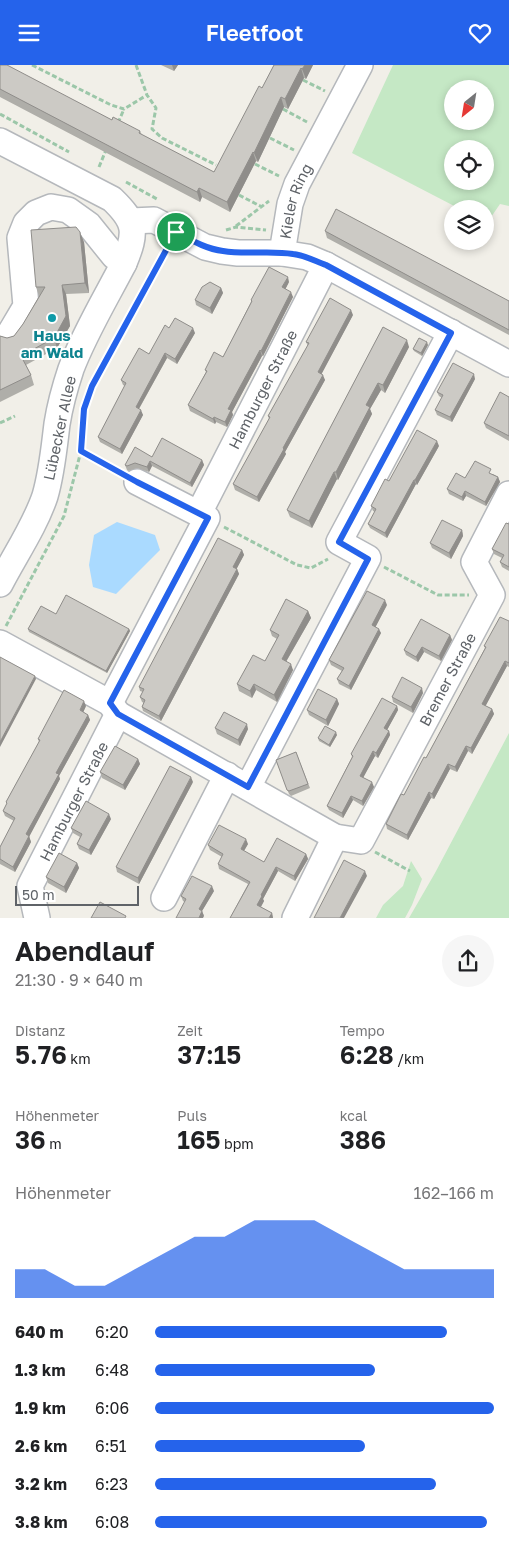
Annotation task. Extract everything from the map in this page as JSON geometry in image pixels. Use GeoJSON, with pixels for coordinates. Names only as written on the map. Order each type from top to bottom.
{"type":"FeatureCollection","features":[{"type":"Feature","properties":{"kind":"street","name":"Kieler Ring"},"geometry":{"type":"LineString","coordinates":[[131,221],[154,220],[205,247],[222,251],[238,253],[283,242],[290,205],[297,184],[360,65]]}},
{"type":"Feature","properties":{"kind":"street"},"geometry":{"type":"LineString","coordinates":[[0,141],[112,199],[131,221]]}},
{"type":"Feature","properties":{"kind":"street"},"geometry":{"type":"LineString","coordinates":[[10,333],[26,306],[20,239],[26,223],[36,213],[51,207],[68,210],[89,225],[114,257],[124,263]]}},
{"type":"Feature","properties":{"kind":"street","name":"Lübecker Allee"},"geometry":{"type":"LineString","coordinates":[[0,584],[36,517],[45,496],[63,396],[72,367],[83,341],[124,263],[133,236],[131,221]]}},
{"type":"Feature","properties":{"kind":"street"},"geometry":{"type":"LineString","coordinates":[[283,242],[294,254],[326,265],[509,363]]}},
{"type":"Feature","properties":{"kind":"street","name":"Hamburger Straße"},"geometry":{"type":"LineString","coordinates":[[37,918],[30,886],[203,516],[326,265]]}},
{"type":"Feature","properties":{"kind":"street"},"geometry":{"type":"LineString","coordinates":[[248,787],[368,559],[339,542],[451,333]]}},
{"type":"Feature","properties":{"kind":"street"},"geometry":{"type":"LineString","coordinates":[[137,482],[203,516]]}},
{"type":"Feature","properties":{"kind":"street"},"geometry":{"type":"LineString","coordinates":[[492,595],[474,562],[509,494]]}},
{"type":"Feature","properties":{"kind":"street","name":"Bremer Straße"},"geometry":{"type":"LineString","coordinates":[[361,841],[492,595]]}},
{"type":"Feature","properties":{"kind":"street"},"geometry":{"type":"LineString","coordinates":[[0,643],[336,837],[361,841]]}},
{"type":"Feature","properties":{"kind":"street"},"geometry":{"type":"LineString","coordinates":[[164,898],[226,775]]}},
{"type":"Feature","properties":{"kind":"street"},"geometry":{"type":"LineString","coordinates":[[295,918],[336,837]]}},
{"type":"Feature","properties":{"kind":"path"},"geometry":{"type":"LineString","coordinates":[[32,65],[111,105],[124,109]]}},
{"type":"Feature","properties":{"kind":"path"},"geometry":{"type":"LineString","coordinates":[[136,65],[147,95],[156,108],[152,129],[162,138],[216,165]]}},
{"type":"Feature","properties":{"kind":"path"},"geometry":{"type":"LineString","coordinates":[[303,80],[328,93]]}},
{"type":"Feature","properties":{"kind":"path"},"geometry":{"type":"LineString","coordinates":[[117,126],[124,109],[147,95]]}},
{"type":"Feature","properties":{"kind":"path"},"geometry":{"type":"LineString","coordinates":[[283,109],[311,125]]}},
{"type":"Feature","properties":{"kind":"path"},"geometry":{"type":"LineString","coordinates":[[0,115],[74,154]]}},
{"type":"Feature","properties":{"kind":"path"},"geometry":{"type":"LineString","coordinates":[[270,138],[297,151]]}},
{"type":"Feature","properties":{"kind":"path"},"geometry":{"type":"LineString","coordinates":[[107,172],[99,167],[110,143]]}},
{"type":"Feature","properties":{"kind":"path"},"geometry":{"type":"LineString","coordinates":[[255,164],[283,178]]}},
{"type":"Feature","properties":{"kind":"path"},"geometry":{"type":"LineString","coordinates":[[123,181],[164,203]]}},
{"type":"Feature","properties":{"kind":"path"},"geometry":{"type":"LineString","coordinates":[[239,195],[262,207]]}},
{"type":"Feature","properties":{"kind":"path"},"geometry":{"type":"LineString","coordinates":[[223,231],[236,227],[283,242]]}},
{"type":"Feature","properties":{"kind":"path"},"geometry":{"type":"LineString","coordinates":[[137,482],[81,451],[84,409],[92,386],[176,232]]}},
{"type":"Feature","properties":{"kind":"path"},"geometry":{"type":"LineString","coordinates":[[0,423],[15,416]]}},
{"type":"Feature","properties":{"kind":"path"},"geometry":{"type":"LineString","coordinates":[[203,516],[297,565],[311,568],[328,560],[339,542]]}},
{"type":"Feature","properties":{"kind":"path"},"geometry":{"type":"LineString","coordinates":[[368,559],[438,595],[492,595]]}},
{"type":"Feature","properties":{"kind":"path"},"geometry":{"type":"LineString","coordinates":[[361,841],[374,852],[410,871]]}},
{"type":"Feature","properties":{"kind":"green space"},"geometry":{"type":"Polygon","coordinates":[[[393,65],[509,65],[509,206],[500,204],[494,213],[494,200],[444,201],[352,153],[393,65]]]}},
{"type":"Feature","properties":{"kind":"green space"},"geometry":{"type":"Polygon","coordinates":[[[509,733],[509,918],[409,918],[435,873],[509,733]]]}},
{"type":"Feature","properties":{"kind":"green space"},"geometry":{"type":"Polygon","coordinates":[[[411,861],[422,879],[405,918],[376,918],[383,905],[403,886],[411,861]]]}},
{"type":"Feature","properties":{"kind":"water"},"geometry":{"type":"Polygon","coordinates":[[[117,522],[155,535],[160,550],[116,594],[93,587],[89,565],[94,535],[117,522]]]}},
{"type":"Feature","properties":{"kind":"building"},"geometry":{"type":"Polygon","coordinates":[[[0,65],[7,65],[112,120],[113,117],[140,131],[139,133],[214,172],[259,86],[262,88],[274,65],[305,65],[301,68],[285,99],[281,97],[254,153],[227,202],[199,188],[197,192],[0,89],[0,65]]]}},
{"type":"Feature","properties":{"kind":"building"},"geometry":{"type":"Polygon","coordinates":[[[336,209],[509,301],[509,330],[325,231],[336,209]]]}},
{"type":"Feature","properties":{"kind":"building","name":"Haus am Wald"},"geometry":{"type":"Polygon","coordinates":[[[76,227],[80,232],[85,283],[62,285],[66,316],[54,338],[21,356],[31,375],[0,390],[0,336],[7,338],[14,336],[45,287],[36,287],[31,230],[76,227]]]}},
{"type":"Feature","properties":{"kind":"building"},"geometry":{"type":"Polygon","coordinates":[[[269,267],[288,277],[282,287],[291,292],[261,351],[228,409],[231,410],[225,422],[214,417],[213,419],[188,405],[207,371],[205,370],[214,352],[223,357],[269,267]]]}},
{"type":"Feature","properties":{"kind":"building"},"geometry":{"type":"Polygon","coordinates":[[[210,282],[221,288],[210,308],[195,300],[202,287],[210,282]]]}},
{"type":"Feature","properties":{"kind":"building"},"geometry":{"type":"Polygon","coordinates":[[[330,298],[351,310],[318,372],[323,375],[257,497],[233,484],[309,343],[306,342],[330,298]]]}},
{"type":"Feature","properties":{"kind":"building"},"geometry":{"type":"Polygon","coordinates":[[[175,318],[193,328],[175,359],[165,353],[136,407],[141,410],[120,449],[98,437],[126,383],[121,380],[139,348],[149,354],[165,325],[169,328],[175,318]]]}},
{"type":"Feature","properties":{"kind":"building"},"geometry":{"type":"Polygon","coordinates":[[[383,327],[407,340],[383,385],[378,383],[366,405],[370,407],[309,521],[287,510],[383,327]]]}},
{"type":"Feature","properties":{"kind":"building"},"geometry":{"type":"Polygon","coordinates":[[[419,338],[427,342],[421,353],[413,349],[419,338]]]}},
{"type":"Feature","properties":{"kind":"building"},"geometry":{"type":"Polygon","coordinates":[[[453,363],[474,374],[450,417],[435,410],[443,395],[437,392],[453,363]]]}},
{"type":"Feature","properties":{"kind":"building"},"geometry":{"type":"Polygon","coordinates":[[[500,392],[509,397],[509,436],[484,423],[500,392]]]}},
{"type":"Feature","properties":{"kind":"building"},"geometry":{"type":"Polygon","coordinates":[[[417,430],[437,441],[385,533],[368,524],[376,509],[371,506],[385,479],[389,481],[417,430]]]}},
{"type":"Feature","properties":{"kind":"building"},"geometry":{"type":"Polygon","coordinates":[[[162,438],[202,460],[190,483],[150,461],[147,467],[135,463],[125,465],[135,447],[152,457],[162,438]]]}},
{"type":"Feature","properties":{"kind":"building"},"geometry":{"type":"Polygon","coordinates":[[[475,461],[491,469],[489,473],[498,477],[485,502],[465,491],[462,497],[447,489],[456,473],[465,478],[475,461]]]}},
{"type":"Feature","properties":{"kind":"building"},"geometry":{"type":"Polygon","coordinates":[[[442,520],[462,530],[449,553],[430,543],[442,520]]]}},
{"type":"Feature","properties":{"kind":"building"},"geometry":{"type":"Polygon","coordinates":[[[506,523],[509,524],[509,567],[500,562],[504,555],[492,549],[506,523]]]}},
{"type":"Feature","properties":{"kind":"building"},"geometry":{"type":"Polygon","coordinates":[[[218,538],[242,550],[233,567],[237,569],[159,716],[142,707],[145,700],[140,697],[144,689],[139,687],[218,538]]]}},
{"type":"Feature","properties":{"kind":"building"},"geometry":{"type":"Polygon","coordinates":[[[367,591],[385,600],[372,625],[379,629],[349,686],[337,679],[344,668],[329,660],[367,591]]]}},
{"type":"Feature","properties":{"kind":"building"},"geometry":{"type":"Polygon","coordinates":[[[66,595],[129,629],[106,671],[28,629],[41,606],[56,614],[66,595]]]}},
{"type":"Feature","properties":{"kind":"building"},"geometry":{"type":"Polygon","coordinates":[[[286,599],[308,611],[282,659],[291,664],[274,695],[254,684],[250,691],[237,684],[253,655],[265,661],[279,635],[270,630],[286,599]]]}},
{"type":"Feature","properties":{"kind":"building"},"geometry":{"type":"Polygon","coordinates":[[[500,617],[509,621],[509,663],[505,661],[482,704],[492,709],[471,748],[466,746],[455,767],[448,764],[432,794],[429,792],[407,835],[386,824],[401,794],[404,795],[424,757],[426,758],[486,647],[484,646],[500,617]]]}},
{"type":"Feature","properties":{"kind":"building"},"geometry":{"type":"Polygon","coordinates":[[[421,619],[450,635],[439,656],[422,647],[416,657],[404,650],[421,619]]]}},
{"type":"Feature","properties":{"kind":"building"},"geometry":{"type":"Polygon","coordinates":[[[0,657],[35,676],[0,742],[0,657]]]}},
{"type":"Feature","properties":{"kind":"building"},"geometry":{"type":"Polygon","coordinates":[[[402,677],[422,688],[411,707],[392,697],[402,677]]]}},
{"type":"Feature","properties":{"kind":"building"},"geometry":{"type":"Polygon","coordinates":[[[318,689],[337,699],[326,720],[307,710],[318,689]]]}},
{"type":"Feature","properties":{"kind":"building"},"geometry":{"type":"Polygon","coordinates":[[[64,690],[84,701],[80,710],[88,715],[56,773],[59,774],[26,834],[29,836],[13,867],[0,859],[0,847],[15,818],[3,811],[64,690]]]}},
{"type":"Feature","properties":{"kind":"building"},"geometry":{"type":"Polygon","coordinates":[[[382,698],[397,706],[384,728],[389,731],[376,753],[373,751],[360,776],[372,782],[362,801],[351,796],[342,813],[327,806],[353,756],[351,754],[382,698]]]}},
{"type":"Feature","properties":{"kind":"building"},"geometry":{"type":"Polygon","coordinates":[[[224,712],[247,724],[238,740],[215,728],[224,712]]]}},
{"type":"Feature","properties":{"kind":"building"},"geometry":{"type":"Polygon","coordinates":[[[325,726],[336,732],[329,745],[318,738],[325,726]]]}},
{"type":"Feature","properties":{"kind":"building"},"geometry":{"type":"Polygon","coordinates":[[[115,746],[138,759],[123,785],[100,772],[115,746]]]}},
{"type":"Feature","properties":{"kind":"building"},"geometry":{"type":"Polygon","coordinates":[[[296,752],[308,784],[289,791],[276,760],[296,752]]]}},
{"type":"Feature","properties":{"kind":"building"},"geometry":{"type":"Polygon","coordinates":[[[170,766],[191,777],[138,878],[116,867],[170,766]]]}},
{"type":"Feature","properties":{"kind":"building"},"geometry":{"type":"Polygon","coordinates":[[[86,801],[109,814],[89,850],[77,844],[82,834],[71,828],[86,801]]]}},
{"type":"Feature","properties":{"kind":"building"},"geometry":{"type":"Polygon","coordinates":[[[219,825],[246,839],[241,849],[264,862],[277,838],[306,854],[294,876],[276,867],[257,905],[272,913],[269,918],[230,918],[250,882],[218,864],[223,854],[208,845],[219,825]]]}},
{"type":"Feature","properties":{"kind":"building"},"geometry":{"type":"Polygon","coordinates":[[[59,853],[77,863],[64,887],[46,877],[59,853]]]}},
{"type":"Feature","properties":{"kind":"building"},"geometry":{"type":"Polygon","coordinates":[[[344,860],[365,871],[340,918],[314,918],[344,860]]]}},
{"type":"Feature","properties":{"kind":"building"},"geometry":{"type":"Polygon","coordinates":[[[192,876],[212,886],[199,909],[202,911],[199,918],[176,918],[186,899],[181,896],[192,876]]]}},
{"type":"Feature","properties":{"kind":"building"},"geometry":{"type":"Polygon","coordinates":[[[100,902],[126,916],[125,918],[91,918],[100,902]]]}},
{"type":"Feature","properties":{"kind":"place","name":"Haus am Wald"},"geometry":{"type":"Point","coordinates":[52,318]}},
{"type":"Feature","properties":{"kind":"route"},"geometry":{"type":"LineString","coordinates":[[176,232],[205,247],[222,251],[282,253],[307,257],[326,265],[451,333],[339,542],[368,559],[248,787],[118,714],[110,703],[208,518],[81,451],[84,409],[92,386],[176,232]]}}]}
